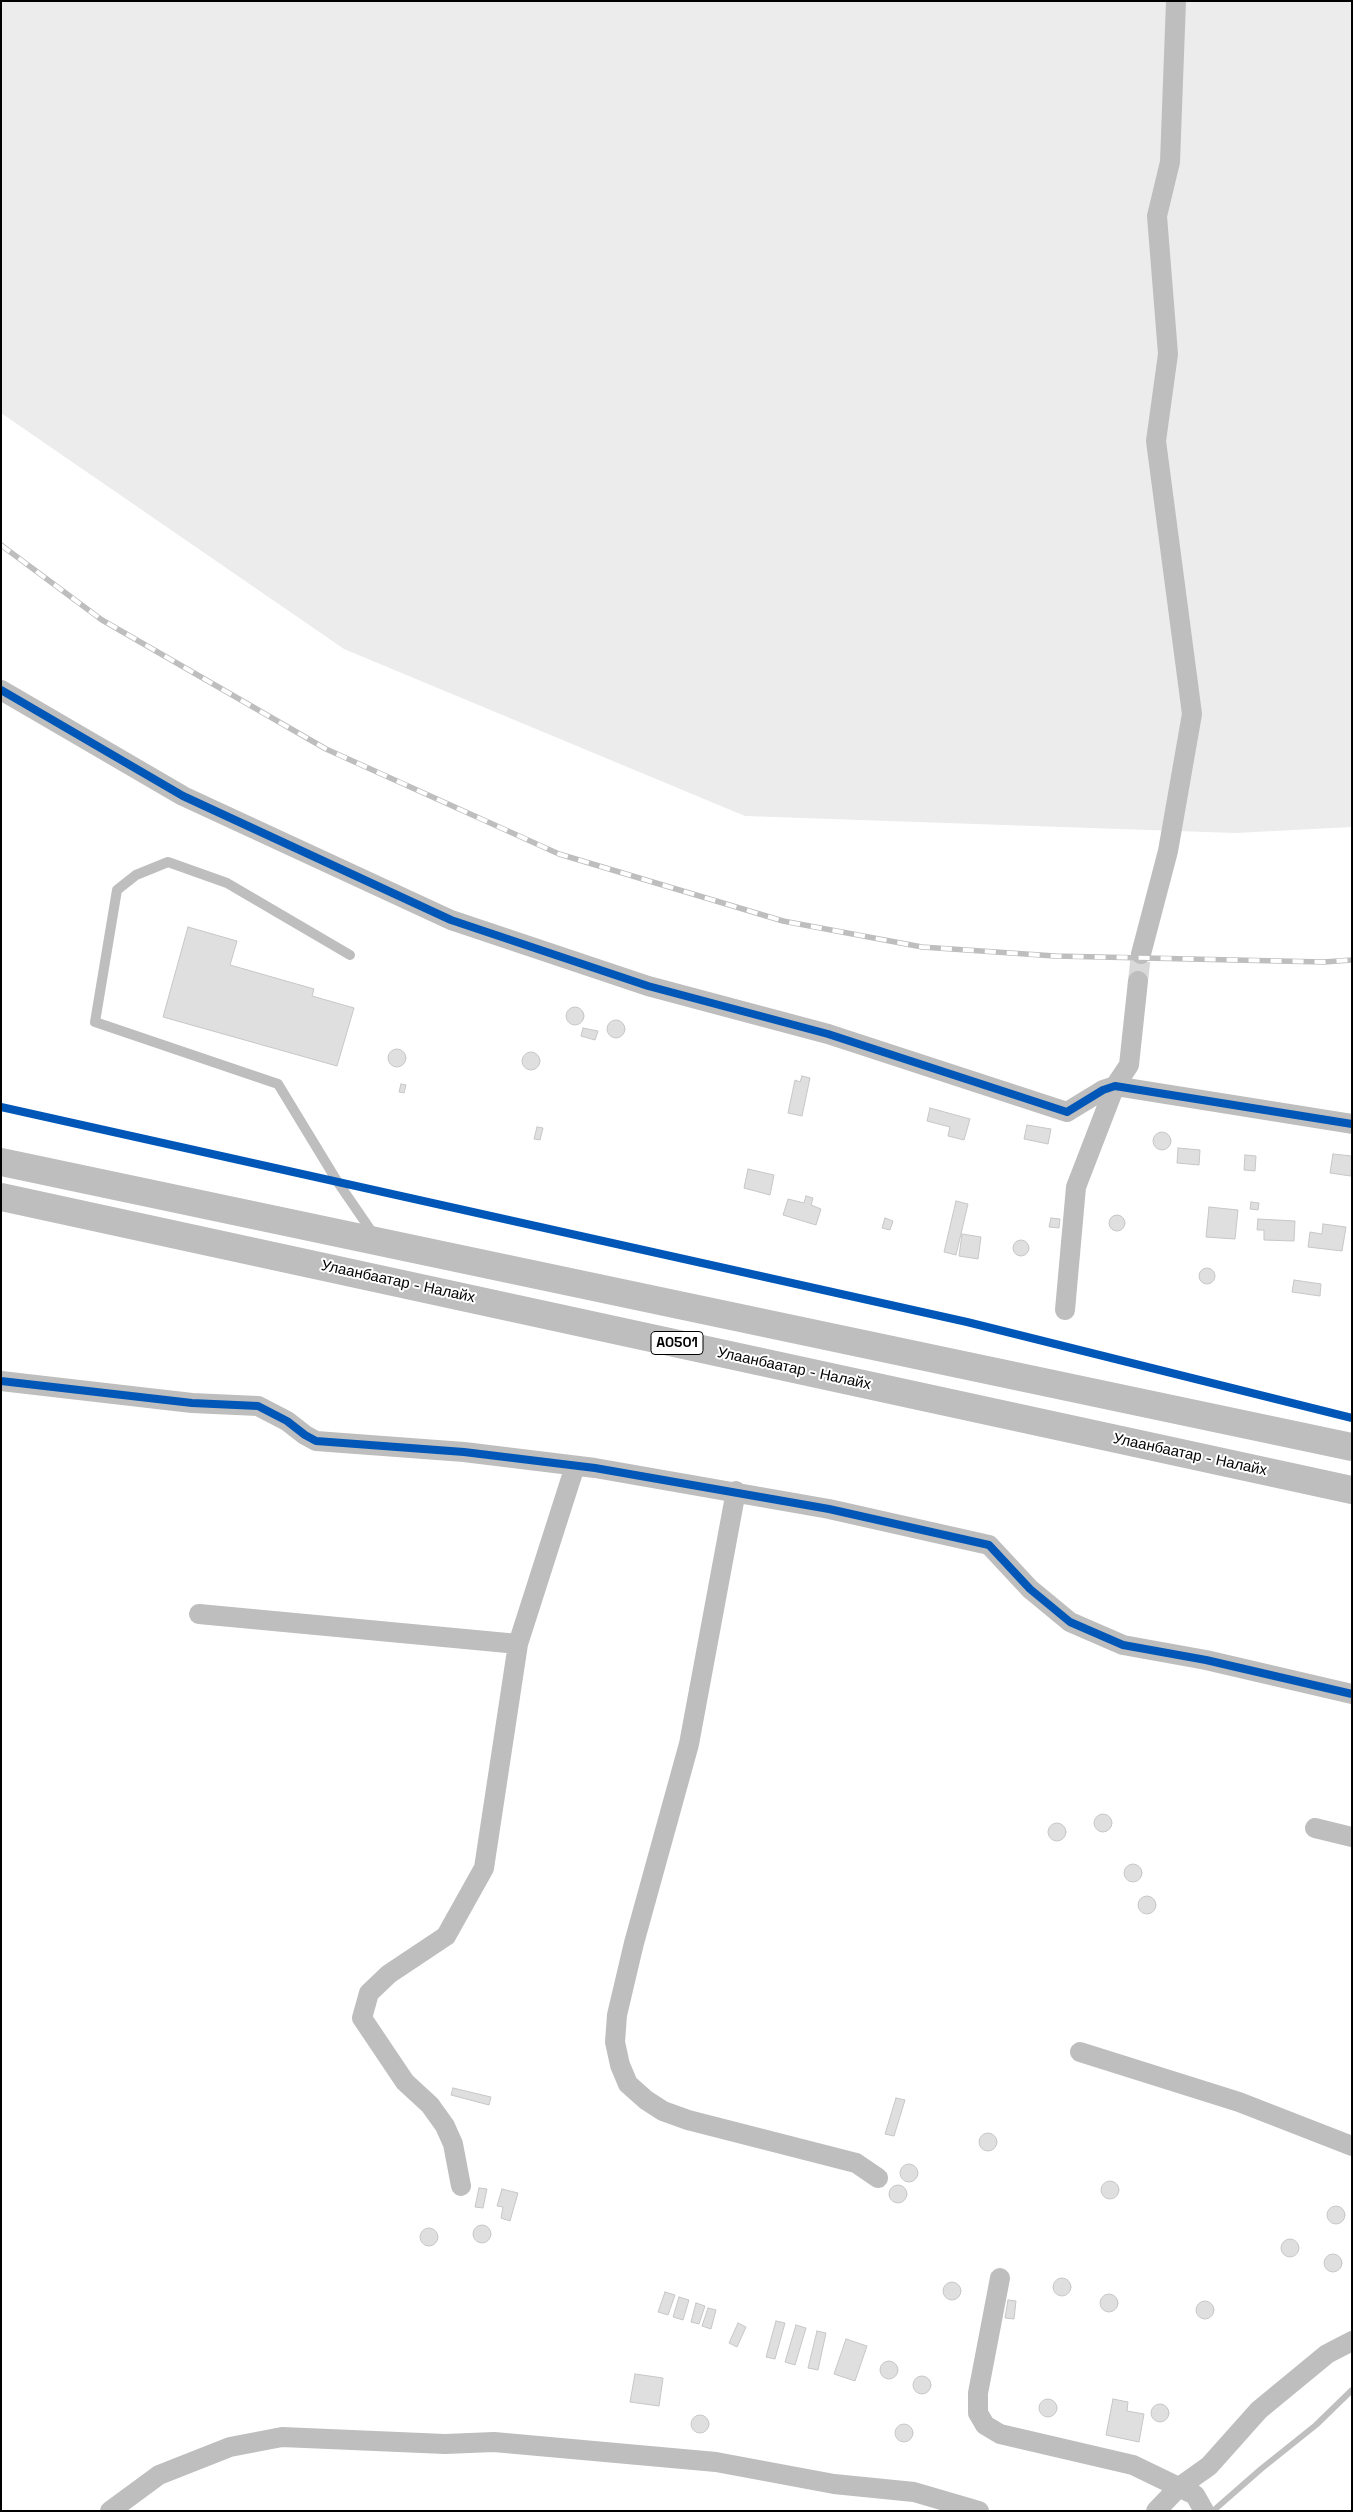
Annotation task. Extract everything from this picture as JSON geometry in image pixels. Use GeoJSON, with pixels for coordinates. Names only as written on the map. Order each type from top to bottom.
{"type":"FeatureCollection","features":[{"type":"Feature","properties":{"kind":"highway","name":"A0501"},"geometry":{"type":"LineString","coordinates":[[1,1162],[1352,1447]]}},
{"type":"Feature","properties":{"kind":"highway","name":"Улаанбаатар - Налайх"},"geometry":{"type":"LineString","coordinates":[[1,1197],[1352,1490]]}},
{"type":"Feature","properties":{"kind":"street"},"geometry":{"type":"LineString","coordinates":[[1141,954],[1168,851],[1192,714],[1156,441],[1168,354],[1157,216],[1170,162],[1176,1]]}},
{"type":"Feature","properties":{"kind":"street"},"geometry":{"type":"LineString","coordinates":[[1,690],[183,796],[451,920],[648,986],[828,1034],[1068,1112],[1103,1090],[1115,1086],[1352,1124]]}},
{"type":"Feature","properties":{"kind":"street"},"geometry":{"type":"LineString","coordinates":[[1065,1310],[1076,1187],[1115,1086],[1129,1065],[1138,981]]}},
{"type":"Feature","properties":{"kind":"street"},"geometry":{"type":"LineString","coordinates":[[1,1381],[192,1403],[258,1406],[287,1421],[316,1441],[464,1452],[575,1466],[736,1491],[989,1545],[1030,1589],[1070,1622],[1123,1645],[1206,1660],[1352,1694]]}},
{"type":"Feature","properties":{"kind":"street"},"geometry":{"type":"LineString","coordinates":[[461,2186],[453,2144],[445,2126],[430,2105],[405,2082],[362,2018],[368,1993],[389,1974],[446,1936],[484,1868],[518,1644],[575,1466]]}},
{"type":"Feature","properties":{"kind":"street"},"geometry":{"type":"LineString","coordinates":[[736,1491],[689,1744],[634,1943],[617,2015],[615,2042],[620,2066],[628,2084],[646,2100],[663,2111],[688,2120],[856,2163],[878,2178]]}},
{"type":"Feature","properties":{"kind":"street"},"geometry":{"type":"LineString","coordinates":[[199,1614],[518,1644]]}},
{"type":"Feature","properties":{"kind":"street"},"geometry":{"type":"LineString","coordinates":[[1315,1828],[1352,1837]]}},
{"type":"Feature","properties":{"kind":"street"},"geometry":{"type":"LineString","coordinates":[[1080,2052],[1239,2102],[1352,2146]]}},
{"type":"Feature","properties":{"kind":"street"},"geometry":{"type":"LineString","coordinates":[[1000,2278],[978,2393],[978,2413],[985,2425],[1000,2434],[1133,2465],[1195,2495],[1204,2511]]}},
{"type":"Feature","properties":{"kind":"street"},"geometry":{"type":"LineString","coordinates":[[1156,2511],[1178,2488],[1209,2466],[1259,2410],[1327,2354],[1352,2341]]}},
{"type":"Feature","properties":{"kind":"street"},"geometry":{"type":"LineString","coordinates":[[110,2511],[159,2475],[230,2447],[282,2437],[445,2444],[494,2442],[716,2462],[834,2484],[914,2492],[979,2511]]}},
{"type":"Feature","properties":{"kind":"lane"},"geometry":{"type":"LineString","coordinates":[[350,955],[228,883],[168,862],[136,875],[117,890],[95,1022],[278,1084],[337,1181],[379,1242]]}},
{"type":"Feature","properties":{"kind":"shaded area"},"geometry":{"type":"Polygon","coordinates":[[[1,1],[1352,1],[1352,827],[1235,833],[745,816],[344,649],[1,413],[1,1]]]}},
{"type":"Feature","properties":{"kind":"building"},"geometry":{"type":"Polygon","coordinates":[[[188,927],[237,941],[230,965],[314,989],[312,996],[354,1008],[337,1066],[163,1017],[188,927]]]}},
{"type":"Feature","properties":{"kind":"building"},"geometry":{"type":"Polygon","coordinates":[[[575,1007],[581,1010],[584,1016],[581,1022],[575,1025],[569,1022],[566,1016],[569,1010],[575,1007]]]}},
{"type":"Feature","properties":{"kind":"building"},"geometry":{"type":"Polygon","coordinates":[[[616,1020],[622,1023],[625,1029],[622,1035],[616,1038],[610,1035],[607,1029],[610,1023],[616,1020]]]}},
{"type":"Feature","properties":{"kind":"building"},"geometry":{"type":"Polygon","coordinates":[[[583,1028],[598,1031],[595,1040],[581,1036],[583,1028]]]}},
{"type":"Feature","properties":{"kind":"building"},"geometry":{"type":"Polygon","coordinates":[[[397,1049],[403,1052],[406,1058],[403,1064],[397,1067],[391,1064],[388,1058],[391,1052],[397,1049]]]}},
{"type":"Feature","properties":{"kind":"building"},"geometry":{"type":"Polygon","coordinates":[[[531,1052],[537,1055],[540,1061],[537,1067],[531,1070],[525,1067],[522,1061],[525,1055],[531,1052]]]}},
{"type":"Feature","properties":{"kind":"building"},"geometry":{"type":"Polygon","coordinates":[[[802,1076],[810,1078],[802,1116],[788,1113],[795,1080],[800,1082],[802,1076]]]}},
{"type":"Feature","properties":{"kind":"building"},"geometry":{"type":"Polygon","coordinates":[[[401,1084],[406,1085],[404,1093],[399,1092],[401,1084]]]}},
{"type":"Feature","properties":{"kind":"building"},"geometry":{"type":"Polygon","coordinates":[[[930,1108],[970,1119],[964,1140],[948,1136],[950,1127],[927,1121],[930,1108]]]}},
{"type":"Feature","properties":{"kind":"building"},"geometry":{"type":"Polygon","coordinates":[[[1027,1125],[1051,1129],[1048,1144],[1024,1139],[1027,1125]]]}},
{"type":"Feature","properties":{"kind":"building"},"geometry":{"type":"Polygon","coordinates":[[[537,1127],[543,1128],[540,1140],[534,1139],[537,1127]]]}},
{"type":"Feature","properties":{"kind":"building"},"geometry":{"type":"Polygon","coordinates":[[[1162,1132],[1168,1135],[1171,1141],[1168,1147],[1162,1150],[1156,1147],[1153,1141],[1156,1135],[1162,1132]]]}},
{"type":"Feature","properties":{"kind":"building"},"geometry":{"type":"Polygon","coordinates":[[[1178,1148],[1200,1150],[1199,1165],[1177,1163],[1178,1148]]]}},
{"type":"Feature","properties":{"kind":"building"},"geometry":{"type":"Polygon","coordinates":[[[1333,1154],[1352,1156],[1351,1176],[1330,1173],[1333,1154]]]}},
{"type":"Feature","properties":{"kind":"building"},"geometry":{"type":"Polygon","coordinates":[[[1245,1155],[1256,1156],[1255,1171],[1244,1170],[1245,1155]]]}},
{"type":"Feature","properties":{"kind":"building"},"geometry":{"type":"Polygon","coordinates":[[[748,1169],[774,1175],[770,1195],[744,1188],[748,1169]]]}},
{"type":"Feature","properties":{"kind":"building"},"geometry":{"type":"Polygon","coordinates":[[[806,1196],[813,1198],[811,1205],[821,1209],[816,1225],[783,1215],[788,1199],[804,1203],[806,1196]]]}},
{"type":"Feature","properties":{"kind":"building"},"geometry":{"type":"Polygon","coordinates":[[[956,1201],[968,1204],[956,1255],[944,1252],[956,1201]]]}},
{"type":"Feature","properties":{"kind":"building"},"geometry":{"type":"Polygon","coordinates":[[[1251,1202],[1259,1203],[1258,1210],[1250,1209],[1251,1202]]]}},
{"type":"Feature","properties":{"kind":"building"},"geometry":{"type":"Polygon","coordinates":[[[1209,1207],[1238,1210],[1235,1239],[1206,1237],[1209,1207]]]}},
{"type":"Feature","properties":{"kind":"building"},"geometry":{"type":"Polygon","coordinates":[[[1114,1215],[1120,1215],[1125,1220],[1123,1229],[1114,1231],[1109,1226],[1109,1220],[1114,1215]]]}},
{"type":"Feature","properties":{"kind":"building"},"geometry":{"type":"Polygon","coordinates":[[[885,1218],[893,1221],[890,1230],[882,1228],[885,1218]]]}},
{"type":"Feature","properties":{"kind":"building"},"geometry":{"type":"Polygon","coordinates":[[[1051,1218],[1060,1219],[1059,1228],[1049,1227],[1051,1218]]]}},
{"type":"Feature","properties":{"kind":"building"},"geometry":{"type":"Polygon","coordinates":[[[1258,1219],[1295,1221],[1294,1241],[1264,1240],[1264,1230],[1257,1230],[1258,1219]]]}},
{"type":"Feature","properties":{"kind":"building"},"geometry":{"type":"Polygon","coordinates":[[[1323,1224],[1346,1227],[1342,1251],[1308,1247],[1310,1232],[1322,1234],[1323,1224]]]}},
{"type":"Feature","properties":{"kind":"building"},"geometry":{"type":"Polygon","coordinates":[[[962,1234],[981,1237],[978,1259],[959,1256],[962,1234]]]}},
{"type":"Feature","properties":{"kind":"building"},"geometry":{"type":"Polygon","coordinates":[[[1018,1240],[1024,1240],[1029,1245],[1027,1254],[1018,1256],[1013,1251],[1013,1245],[1018,1240]]]}},
{"type":"Feature","properties":{"kind":"building"},"geometry":{"type":"Polygon","coordinates":[[[1207,1268],[1213,1270],[1215,1276],[1213,1282],[1207,1284],[1201,1282],[1199,1276],[1201,1270],[1207,1268]]]}},
{"type":"Feature","properties":{"kind":"building"},"geometry":{"type":"Polygon","coordinates":[[[1294,1280],[1321,1284],[1320,1296],[1292,1292],[1294,1280]]]}},
{"type":"Feature","properties":{"kind":"building"},"geometry":{"type":"Polygon","coordinates":[[[1103,1814],[1109,1817],[1112,1823],[1109,1829],[1103,1832],[1097,1829],[1094,1823],[1097,1817],[1103,1814]]]}},
{"type":"Feature","properties":{"kind":"building"},"geometry":{"type":"Polygon","coordinates":[[[1057,1823],[1063,1826],[1066,1832],[1063,1838],[1057,1841],[1051,1838],[1048,1832],[1051,1826],[1057,1823]]]}},
{"type":"Feature","properties":{"kind":"building"},"geometry":{"type":"Polygon","coordinates":[[[1133,1864],[1139,1867],[1142,1873],[1139,1879],[1133,1882],[1127,1879],[1124,1873],[1127,1867],[1133,1864]]]}},
{"type":"Feature","properties":{"kind":"building"},"geometry":{"type":"Polygon","coordinates":[[[1147,1896],[1153,1899],[1156,1905],[1153,1911],[1147,1914],[1141,1911],[1138,1905],[1141,1899],[1147,1896]]]}},
{"type":"Feature","properties":{"kind":"building"},"geometry":{"type":"Polygon","coordinates":[[[453,2088],[491,2097],[489,2105],[451,2095],[453,2088]]]}},
{"type":"Feature","properties":{"kind":"building"},"geometry":{"type":"Polygon","coordinates":[[[896,2098],[905,2100],[894,2136],[885,2134],[896,2098]]]}},
{"type":"Feature","properties":{"kind":"building"},"geometry":{"type":"Polygon","coordinates":[[[988,2133],[994,2136],[997,2142],[994,2148],[988,2151],[982,2148],[979,2142],[982,2136],[988,2133]]]}},
{"type":"Feature","properties":{"kind":"building"},"geometry":{"type":"Polygon","coordinates":[[[909,2164],[915,2167],[918,2173],[915,2179],[909,2182],[903,2179],[900,2173],[903,2167],[909,2164]]]}},
{"type":"Feature","properties":{"kind":"building"},"geometry":{"type":"Polygon","coordinates":[[[1110,2181],[1116,2184],[1119,2190],[1116,2196],[1110,2199],[1104,2196],[1101,2190],[1104,2184],[1110,2181]]]}},
{"type":"Feature","properties":{"kind":"building"},"geometry":{"type":"Polygon","coordinates":[[[898,2185],[904,2188],[907,2194],[904,2200],[898,2203],[892,2200],[889,2194],[892,2188],[898,2185]]]}},
{"type":"Feature","properties":{"kind":"building"},"geometry":{"type":"Polygon","coordinates":[[[479,2188],[487,2189],[483,2208],[475,2207],[479,2188]]]}},
{"type":"Feature","properties":{"kind":"building"},"geometry":{"type":"Polygon","coordinates":[[[502,2189],[518,2193],[510,2221],[501,2218],[503,2207],[497,2206],[502,2189]]]}},
{"type":"Feature","properties":{"kind":"building"},"geometry":{"type":"Polygon","coordinates":[[[1336,2206],[1342,2209],[1345,2215],[1342,2221],[1336,2224],[1330,2221],[1327,2215],[1330,2209],[1336,2206]]]}},
{"type":"Feature","properties":{"kind":"building"},"geometry":{"type":"Polygon","coordinates":[[[482,2225],[488,2228],[491,2234],[488,2240],[482,2243],[476,2240],[473,2234],[476,2228],[482,2225]]]}},
{"type":"Feature","properties":{"kind":"building"},"geometry":{"type":"Polygon","coordinates":[[[429,2228],[435,2231],[438,2237],[435,2243],[429,2246],[423,2243],[420,2237],[423,2231],[429,2228]]]}},
{"type":"Feature","properties":{"kind":"building"},"geometry":{"type":"Polygon","coordinates":[[[1290,2239],[1296,2242],[1299,2248],[1296,2254],[1290,2257],[1284,2254],[1281,2248],[1284,2242],[1290,2239]]]}},
{"type":"Feature","properties":{"kind":"building"},"geometry":{"type":"Polygon","coordinates":[[[1333,2254],[1339,2257],[1342,2263],[1339,2269],[1333,2272],[1327,2269],[1324,2263],[1327,2257],[1333,2254]]]}},
{"type":"Feature","properties":{"kind":"building"},"geometry":{"type":"Polygon","coordinates":[[[1062,2278],[1068,2281],[1071,2287],[1068,2293],[1062,2296],[1056,2293],[1053,2287],[1056,2281],[1062,2278]]]}},
{"type":"Feature","properties":{"kind":"building"},"geometry":{"type":"Polygon","coordinates":[[[952,2282],[958,2285],[961,2291],[958,2297],[952,2300],[946,2297],[943,2291],[946,2285],[952,2282]]]}},
{"type":"Feature","properties":{"kind":"building"},"geometry":{"type":"Polygon","coordinates":[[[665,2292],[675,2295],[668,2315],[658,2312],[665,2292]]]}},
{"type":"Feature","properties":{"kind":"building"},"geometry":{"type":"Polygon","coordinates":[[[1109,2294],[1115,2297],[1118,2303],[1115,2309],[1109,2312],[1103,2309],[1100,2303],[1103,2297],[1109,2294]]]}},
{"type":"Feature","properties":{"kind":"building"},"geometry":{"type":"Polygon","coordinates":[[[679,2297],[689,2300],[683,2320],[673,2317],[679,2297]]]}},
{"type":"Feature","properties":{"kind":"building"},"geometry":{"type":"Polygon","coordinates":[[[1008,2300],[1016,2301],[1014,2319],[1005,2318],[1008,2300]]]}},
{"type":"Feature","properties":{"kind":"building"},"geometry":{"type":"Polygon","coordinates":[[[1205,2301],[1211,2304],[1214,2310],[1211,2316],[1205,2319],[1199,2316],[1196,2310],[1199,2304],[1205,2301]]]}},
{"type":"Feature","properties":{"kind":"building"},"geometry":{"type":"Polygon","coordinates":[[[696,2303],[705,2306],[699,2324],[691,2322],[696,2303]]]}},
{"type":"Feature","properties":{"kind":"building"},"geometry":{"type":"Polygon","coordinates":[[[708,2308],[716,2310],[711,2329],[702,2326],[708,2308]]]}},
{"type":"Feature","properties":{"kind":"building"},"geometry":{"type":"Polygon","coordinates":[[[776,2321],[785,2323],[775,2359],[766,2357],[776,2321]]]}},
{"type":"Feature","properties":{"kind":"building"},"geometry":{"type":"Polygon","coordinates":[[[738,2323],[746,2327],[737,2347],[729,2343],[738,2323]]]}},
{"type":"Feature","properties":{"kind":"building"},"geometry":{"type":"Polygon","coordinates":[[[796,2325],[806,2328],[795,2365],[785,2362],[796,2325]]]}},
{"type":"Feature","properties":{"kind":"building"},"geometry":{"type":"Polygon","coordinates":[[[817,2331],[826,2333],[818,2370],[808,2368],[817,2331]]]}},
{"type":"Feature","properties":{"kind":"building"},"geometry":{"type":"Polygon","coordinates":[[[846,2339],[867,2346],[855,2381],[834,2374],[846,2339]]]}},
{"type":"Feature","properties":{"kind":"building"},"geometry":{"type":"Polygon","coordinates":[[[889,2361],[895,2364],[898,2370],[895,2376],[889,2379],[883,2376],[880,2370],[883,2364],[889,2361]]]}},
{"type":"Feature","properties":{"kind":"building"},"geometry":{"type":"Polygon","coordinates":[[[635,2374],[663,2378],[659,2406],[630,2402],[635,2374]]]}},
{"type":"Feature","properties":{"kind":"building"},"geometry":{"type":"Polygon","coordinates":[[[922,2376],[928,2379],[931,2385],[928,2391],[922,2394],[916,2391],[913,2385],[916,2379],[922,2376]]]}},
{"type":"Feature","properties":{"kind":"building"},"geometry":{"type":"Polygon","coordinates":[[[1048,2399],[1054,2402],[1057,2408],[1054,2414],[1048,2417],[1042,2414],[1039,2408],[1042,2402],[1048,2399]]]}},
{"type":"Feature","properties":{"kind":"building"},"geometry":{"type":"Polygon","coordinates":[[[1113,2399],[1128,2402],[1127,2411],[1144,2414],[1139,2442],[1106,2435],[1113,2399]]]}},
{"type":"Feature","properties":{"kind":"building"},"geometry":{"type":"Polygon","coordinates":[[[1160,2404],[1166,2407],[1169,2413],[1166,2419],[1160,2422],[1154,2419],[1151,2413],[1154,2407],[1160,2404]]]}},
{"type":"Feature","properties":{"kind":"building"},"geometry":{"type":"Polygon","coordinates":[[[700,2415],[706,2418],[709,2424],[706,2430],[700,2433],[694,2430],[691,2424],[694,2418],[700,2415]]]}},
{"type":"Feature","properties":{"kind":"building"},"geometry":{"type":"Polygon","coordinates":[[[904,2424],[910,2427],[913,2433],[910,2439],[904,2442],[898,2439],[895,2433],[898,2427],[904,2424]]]}},
{"type":"Feature","properties":{"kind":"waterway"},"geometry":{"type":"LineString","coordinates":[[1213,2511],[1316,2425],[1352,2390]]}},
{"type":"Feature","properties":{"kind":"tunnel"},"geometry":{"type":"LineString","coordinates":[[1138,981],[1141,954]]}},
{"type":"Feature","properties":{"kind":"railway"},"geometry":{"type":"LineString","coordinates":[[1,545],[102,620],[326,749],[559,854],[783,921],[922,947],[1055,956],[1324,962],[1352,960]]}},
{"type":"Feature","properties":{"kind":"cycle path"},"geometry":{"type":"LineString","coordinates":[[1,690],[183,796],[451,920],[648,986],[828,1034],[1067,1112],[1103,1090],[1115,1086],[1352,1124]]}},
{"type":"Feature","properties":{"kind":"cycle path"},"geometry":{"type":"LineString","coordinates":[[1,1107],[967,1322],[1352,1418]]}},
{"type":"Feature","properties":{"kind":"cycle path"},"geometry":{"type":"LineString","coordinates":[[1,1381],[192,1403],[258,1406],[287,1421],[316,1441],[464,1452],[595,1468],[829,1509],[989,1545],[1030,1589],[1070,1622],[1123,1645],[1206,1660],[1352,1694]]}}]}
